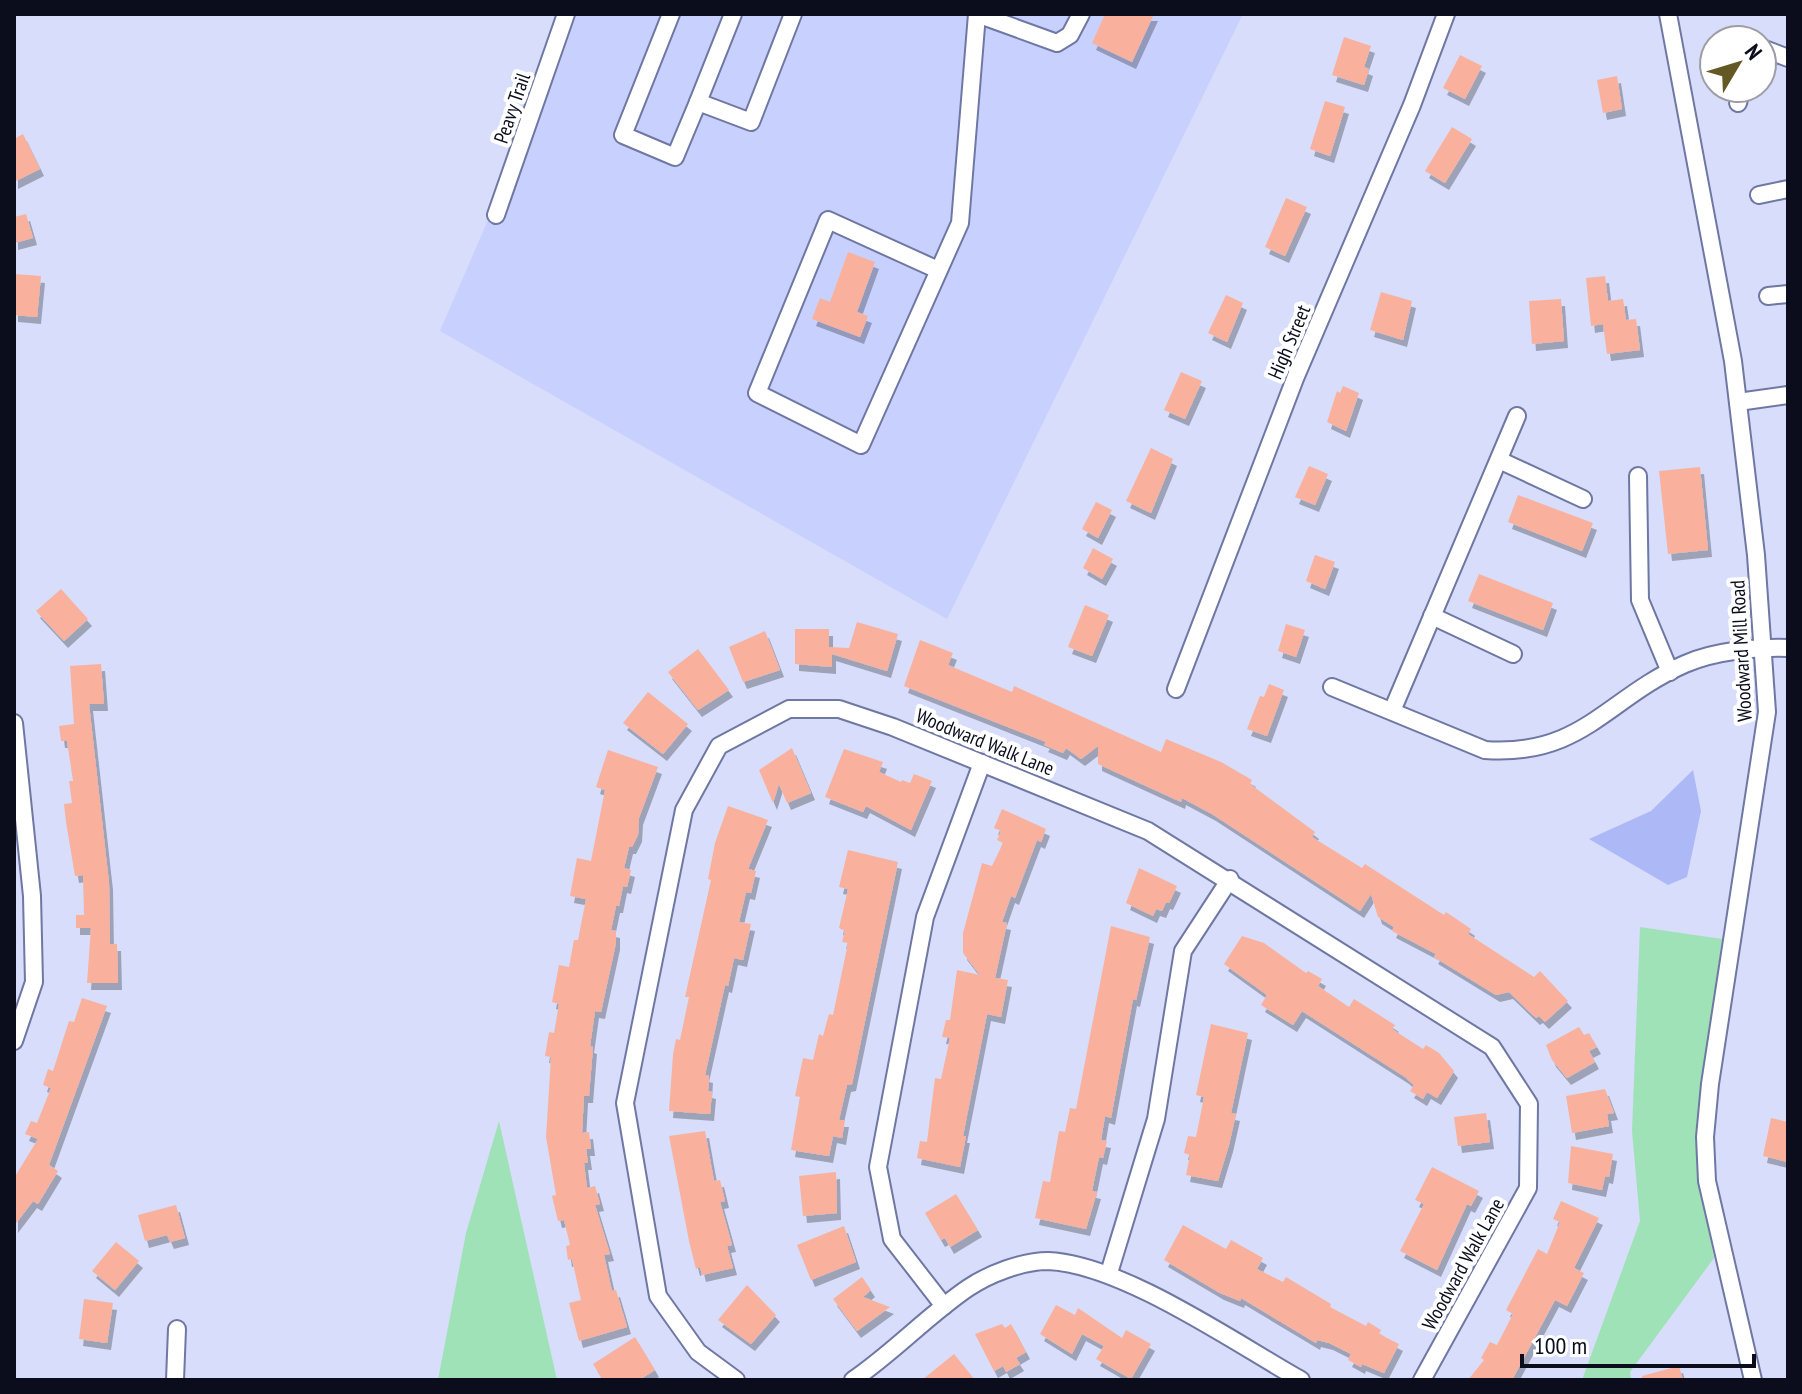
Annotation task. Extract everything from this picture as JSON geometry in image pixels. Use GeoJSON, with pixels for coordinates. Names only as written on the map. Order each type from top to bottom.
{"type":"FeatureCollection","features":[{"type":"Feature","properties":{"kind":"street","name":"Peavy Trail"},"geometry":{"type":"LineString","coordinates":[[496,215],[566,14]]}},
{"type":"Feature","properties":{"kind":"street"},"geometry":{"type":"LineString","coordinates":[[671,14],[623,135],[675,157],[733,14]]}},
{"type":"Feature","properties":{"kind":"street"},"geometry":{"type":"LineString","coordinates":[[698,102],[751,122],[793,14]]}},
{"type":"Feature","properties":{"kind":"street"},"geometry":{"type":"LineString","coordinates":[[938,270],[828,220],[757,393],[861,445],[960,223],[977,14],[1057,43],[1070,35],[1081,14]]}},
{"type":"Feature","properties":{"kind":"street","name":"High Street"},"geometry":{"type":"LineString","coordinates":[[1176,689],[1296,376],[1412,105],[1446,14]]}},
{"type":"Feature","properties":{"kind":"street","name":"Woodward Mill Road"},"geometry":{"type":"LineString","coordinates":[[1668,14],[1728,326],[1756,555],[1763,647],[1767,712],[1710,1084],[1705,1137],[1707,1181],[1753,1380]]}},
{"type":"Feature","properties":{"kind":"street"},"geometry":{"type":"LineString","coordinates":[[1759,195],[1788,189]]}},
{"type":"Feature","properties":{"kind":"street"},"geometry":{"type":"LineString","coordinates":[[1768,296],[1788,294]]}},
{"type":"Feature","properties":{"kind":"street"},"geometry":{"type":"LineString","coordinates":[[1738,402],[1788,395]]}},
{"type":"Feature","properties":{"kind":"street"},"geometry":{"type":"LineString","coordinates":[[1392,711],[1517,416]]}},
{"type":"Feature","properties":{"kind":"street"},"geometry":{"type":"LineString","coordinates":[[1499,460],[1583,499]]}},
{"type":"Feature","properties":{"kind":"street"},"geometry":{"type":"LineString","coordinates":[[1638,476],[1640,600],[1670,672]]}},
{"type":"Feature","properties":{"kind":"street"},"geometry":{"type":"LineString","coordinates":[[1432,616],[1513,654]]}},
{"type":"Feature","properties":{"kind":"street"},"geometry":{"type":"LineString","coordinates":[[1332,687],[1485,750],[1530,749],[1557,743],[1582,731],[1687,663],[1763,647],[1788,648]]}},
{"type":"Feature","properties":{"kind":"street","name":"Woodward Walk Lane"},"geometry":{"type":"LineString","coordinates":[[736,1380],[698,1352],[658,1296],[625,1103],[684,810],[719,746],[789,709],[839,709],[1148,831],[1230,879],[1492,1047],[1529,1104],[1528,1188],[1422,1380]]}},
{"type":"Feature","properties":{"kind":"street"},"geometry":{"type":"LineString","coordinates":[[14,723],[16,776],[32,896],[34,982],[14,1041]]}},
{"type":"Feature","properties":{"kind":"street"},"geometry":{"type":"LineString","coordinates":[[944,1306],[892,1239],[878,1167],[925,917],[982,763]]}},
{"type":"Feature","properties":{"kind":"street"},"geometry":{"type":"LineString","coordinates":[[1109,1273],[1156,1119],[1183,951],[1230,879]]}},
{"type":"Feature","properties":{"kind":"street"},"geometry":{"type":"LineString","coordinates":[[853,1380],[887,1357],[970,1287],[1006,1269],[1047,1261],[1109,1273],[1300,1380]]}},
{"type":"Feature","properties":{"kind":"street"},"geometry":{"type":"LineString","coordinates":[[175,1380],[177,1329]]}},
{"type":"Feature","properties":{"kind":"shaded area"},"geometry":{"type":"Polygon","coordinates":[[[577,14],[1243,14],[947,619],[440,331],[577,14]]]}},
{"type":"Feature","properties":{"kind":"shaded area"},"geometry":{"type":"Polygon","coordinates":[[[1693,770],[1701,811],[1687,877],[1668,885],[1589,839],[1651,811],[1693,770]]]}},
{"type":"Feature","properties":{"kind":"green space"},"geometry":{"type":"Polygon","coordinates":[[[1640,927],[1722,939],[1696,1134],[1697,1168],[1714,1258],[1630,1372],[1631,1380],[1582,1380],[1640,1221],[1632,1131],[1640,927]]]}},
{"type":"Feature","properties":{"kind":"green space"},"geometry":{"type":"Polygon","coordinates":[[[499,1121],[557,1380],[438,1380],[466,1233],[499,1121]]]}},
{"type":"Feature","properties":{"kind":"building"},"geometry":{"type":"Polygon","coordinates":[[[1105,14],[1154,14],[1132,62],[1092,43],[1105,14]]]}},
{"type":"Feature","properties":{"kind":"building"},"geometry":{"type":"Polygon","coordinates":[[[1344,37],[1371,46],[1364,67],[1369,69],[1364,85],[1332,75],[1344,37]]]}},
{"type":"Feature","properties":{"kind":"building"},"geometry":{"type":"Polygon","coordinates":[[[1460,55],[1482,66],[1465,99],[1443,88],[1460,55]]]}},
{"type":"Feature","properties":{"kind":"building"},"geometry":{"type":"Polygon","coordinates":[[[1617,76],[1622,109],[1603,113],[1597,80],[1617,76]]]}},
{"type":"Feature","properties":{"kind":"building"},"geometry":{"type":"Polygon","coordinates":[[[1325,101],[1345,107],[1330,156],[1310,149],[1325,101]]]}},
{"type":"Feature","properties":{"kind":"building"},"geometry":{"type":"Polygon","coordinates":[[[1452,127],[1472,139],[1445,183],[1425,171],[1452,127]]]}},
{"type":"Feature","properties":{"kind":"building"},"geometry":{"type":"Polygon","coordinates":[[[23,134],[40,169],[14,182],[14,139],[23,134]]]}},
{"type":"Feature","properties":{"kind":"building"},"geometry":{"type":"Polygon","coordinates":[[[1286,198],[1307,207],[1285,256],[1265,247],[1286,198]]]}},
{"type":"Feature","properties":{"kind":"building"},"geometry":{"type":"Polygon","coordinates":[[[26,214],[33,238],[14,243],[14,217],[26,214]]]}},
{"type":"Feature","properties":{"kind":"building"},"geometry":{"type":"Polygon","coordinates":[[[848,252],[875,262],[857,312],[868,316],[860,337],[812,319],[820,298],[830,302],[848,252]]]}},
{"type":"Feature","properties":{"kind":"building"},"geometry":{"type":"Polygon","coordinates":[[[14,274],[41,276],[37,317],[14,315],[14,274]]]}},
{"type":"Feature","properties":{"kind":"building"},"geometry":{"type":"Polygon","coordinates":[[[1605,276],[1608,301],[1623,299],[1626,320],[1636,319],[1640,350],[1607,354],[1603,324],[1591,326],[1586,278],[1605,276]]]}},
{"type":"Feature","properties":{"kind":"building"},"geometry":{"type":"Polygon","coordinates":[[[1381,292],[1412,301],[1403,340],[1370,330],[1381,292]]]}},
{"type":"Feature","properties":{"kind":"building"},"geometry":{"type":"Polygon","coordinates":[[[1226,295],[1243,303],[1227,342],[1208,333],[1226,295]]]}},
{"type":"Feature","properties":{"kind":"building"},"geometry":{"type":"Polygon","coordinates":[[[1561,299],[1564,341],[1532,344],[1529,301],[1561,299]]]}},
{"type":"Feature","properties":{"kind":"building"},"geometry":{"type":"Polygon","coordinates":[[[1181,372],[1202,381],[1185,419],[1164,410],[1181,372]]]}},
{"type":"Feature","properties":{"kind":"building"},"geometry":{"type":"Polygon","coordinates":[[[1343,386],[1359,393],[1346,431],[1327,422],[1337,391],[1340,393],[1343,386]]]}},
{"type":"Feature","properties":{"kind":"building"},"geometry":{"type":"Polygon","coordinates":[[[1151,448],[1173,459],[1151,513],[1126,501],[1151,448]]]}},
{"type":"Feature","properties":{"kind":"building"},"geometry":{"type":"Polygon","coordinates":[[[1309,466],[1328,474],[1315,505],[1295,497],[1309,466]]]}},
{"type":"Feature","properties":{"kind":"building"},"geometry":{"type":"Polygon","coordinates":[[[1700,467],[1708,550],[1668,554],[1659,471],[1700,467]]]}},
{"type":"Feature","properties":{"kind":"building"},"geometry":{"type":"Polygon","coordinates":[[[1518,495],[1593,523],[1582,551],[1508,522],[1518,495]]]}},
{"type":"Feature","properties":{"kind":"building"},"geometry":{"type":"Polygon","coordinates":[[[1096,502],[1112,510],[1098,538],[1082,529],[1096,502]]]}},
{"type":"Feature","properties":{"kind":"building"},"geometry":{"type":"Polygon","coordinates":[[[1093,548],[1113,559],[1102,579],[1083,568],[1093,548]]]}},
{"type":"Feature","properties":{"kind":"building"},"geometry":{"type":"Polygon","coordinates":[[[1315,555],[1335,562],[1325,589],[1306,581],[1315,555]]]}},
{"type":"Feature","properties":{"kind":"building"},"geometry":{"type":"Polygon","coordinates":[[[1479,574],[1553,603],[1543,630],[1468,601],[1479,574]]]}},
{"type":"Feature","properties":{"kind":"building"},"geometry":{"type":"Polygon","coordinates":[[[61,589],[88,619],[64,641],[36,611],[61,589]]]}},
{"type":"Feature","properties":{"kind":"building"},"geometry":{"type":"Polygon","coordinates":[[[1085,605],[1109,615],[1092,656],[1068,647],[1085,605]]]}},
{"type":"Feature","properties":{"kind":"building"},"geometry":{"type":"Polygon","coordinates":[[[857,622],[898,634],[887,671],[832,654],[832,667],[795,664],[795,629],[829,629],[829,647],[849,648],[857,622]]]}},
{"type":"Feature","properties":{"kind":"building"},"geometry":{"type":"Polygon","coordinates":[[[1286,624],[1305,630],[1296,657],[1278,651],[1286,624]]]}},
{"type":"Feature","properties":{"kind":"building"},"geometry":{"type":"Polygon","coordinates":[[[765,631],[780,670],[743,682],[729,647],[765,631]]]}},
{"type":"Feature","properties":{"kind":"building"},"geometry":{"type":"Polygon","coordinates":[[[920,640],[953,653],[948,665],[1012,692],[1014,686],[1161,752],[1166,739],[1221,762],[1252,780],[1250,784],[1315,832],[1312,837],[1362,868],[1365,864],[1444,915],[1446,912],[1471,929],[1468,934],[1534,977],[1540,971],[1568,1001],[1545,1022],[1539,1016],[1536,1018],[1509,992],[1496,995],[1434,957],[1436,954],[1392,931],[1394,927],[1378,917],[1371,894],[1360,911],[1212,814],[1182,798],[1181,802],[1098,764],[1098,746],[1081,759],[1066,748],[1063,753],[1044,745],[1046,742],[904,686],[920,640]]]}},
{"type":"Feature","properties":{"kind":"building"},"geometry":{"type":"Polygon","coordinates":[[[698,649],[729,690],[698,710],[668,672],[698,649]]]}},
{"type":"Feature","properties":{"kind":"building"},"geometry":{"type":"Polygon","coordinates":[[[101,664],[104,704],[89,704],[109,883],[110,944],[117,944],[118,983],[87,983],[91,928],[76,928],[76,915],[84,915],[83,875],[75,876],[66,822],[64,804],[72,803],[69,781],[73,781],[67,741],[61,741],[59,726],[74,724],[70,666],[101,664]]]}},
{"type":"Feature","properties":{"kind":"building"},"geometry":{"type":"Polygon","coordinates":[[[1269,684],[1284,690],[1267,736],[1247,729],[1260,696],[1264,697],[1269,684]]]}},
{"type":"Feature","properties":{"kind":"building"},"geometry":{"type":"Polygon","coordinates":[[[648,692],[688,724],[663,754],[623,723],[648,692]]]}},
{"type":"Feature","properties":{"kind":"building"},"geometry":{"type":"Polygon","coordinates":[[[792,748],[811,793],[787,803],[779,784],[773,803],[759,770],[792,748]]]}},
{"type":"Feature","properties":{"kind":"building"},"geometry":{"type":"Polygon","coordinates":[[[844,749],[883,762],[879,772],[901,782],[910,783],[914,774],[932,781],[911,830],[866,806],[863,812],[825,797],[844,749]]]}},
{"type":"Feature","properties":{"kind":"building"},"geometry":{"type":"Polygon","coordinates":[[[608,750],[658,767],[639,818],[638,835],[629,847],[624,868],[631,870],[627,887],[623,886],[619,906],[616,906],[611,930],[616,931],[616,943],[601,1012],[595,1011],[590,1046],[593,1047],[589,1096],[584,1096],[582,1133],[589,1132],[591,1149],[586,1149],[588,1163],[584,1163],[587,1188],[595,1186],[600,1204],[595,1205],[610,1254],[604,1255],[612,1291],[616,1290],[627,1327],[579,1341],[569,1303],[581,1300],[572,1259],[568,1260],[566,1246],[570,1245],[564,1220],[558,1221],[552,1196],[556,1195],[546,1137],[551,1057],[545,1056],[549,1032],[554,1033],[559,1004],[552,1002],[559,965],[569,967],[574,940],[578,940],[586,899],[570,896],[577,858],[591,861],[605,790],[596,787],[608,750]]]}},
{"type":"Feature","properties":{"kind":"building"},"geometry":{"type":"Polygon","coordinates":[[[728,806],[768,820],[748,869],[756,871],[751,893],[746,892],[739,922],[751,924],[743,960],[734,958],[728,986],[725,985],[705,1075],[709,1076],[708,1091],[712,1092],[710,1114],[669,1111],[676,1039],[680,1040],[689,997],[685,997],[711,880],[708,879],[715,843],[728,806]]]}},
{"type":"Feature","properties":{"kind":"building"},"geometry":{"type":"Polygon","coordinates":[[[1002,809],[1046,829],[1041,842],[1037,840],[1015,898],[1011,896],[1002,922],[1007,923],[995,978],[1008,980],[1001,1017],[987,1014],[963,1136],[966,1136],[960,1167],[917,1158],[920,1141],[927,1142],[935,1078],[941,1079],[950,1038],[942,1037],[946,1020],[950,1020],[957,970],[980,975],[963,953],[963,933],[982,863],[992,866],[1003,843],[997,840],[1001,831],[994,828],[1002,809]]]}},
{"type":"Feature","properties":{"kind":"building"},"geometry":{"type":"Polygon","coordinates":[[[848,850],[898,862],[852,1084],[847,1085],[839,1120],[845,1120],[842,1138],[833,1136],[829,1156],[791,1150],[800,1097],[795,1096],[803,1058],[813,1060],[819,1034],[823,1036],[829,1014],[833,1015],[848,943],[842,942],[845,931],[839,928],[848,889],[839,887],[848,850]]]}},
{"type":"Feature","properties":{"kind":"building"},"geometry":{"type":"Polygon","coordinates":[[[1139,868],[1177,886],[1169,903],[1166,902],[1162,911],[1156,909],[1153,916],[1126,903],[1139,868]]]}},
{"type":"Feature","properties":{"kind":"building"},"geometry":{"type":"Polygon","coordinates":[[[1111,926],[1150,937],[1136,1000],[1133,999],[1111,1118],[1105,1116],[1101,1140],[1107,1141],[1103,1158],[1099,1157],[1092,1191],[1097,1192],[1086,1229],[1035,1218],[1043,1181],[1050,1182],[1059,1131],[1065,1132],[1070,1108],[1076,1109],[1111,926]]]}},
{"type":"Feature","properties":{"kind":"building"},"geometry":{"type":"Polygon","coordinates":[[[1242,936],[1264,943],[1306,973],[1308,971],[1322,979],[1318,986],[1349,1007],[1354,999],[1395,1025],[1392,1029],[1423,1049],[1426,1045],[1439,1053],[1454,1071],[1437,1098],[1427,1092],[1423,1099],[1410,1091],[1414,1085],[1405,1077],[1302,1011],[1293,1025],[1261,1005],[1267,995],[1224,964],[1242,936]]]}},
{"type":"Feature","properties":{"kind":"building"},"geometry":{"type":"Polygon","coordinates":[[[82,998],[107,1006],[49,1165],[58,1171],[38,1204],[33,1201],[14,1226],[14,1178],[38,1139],[25,1134],[31,1121],[37,1123],[51,1088],[43,1085],[48,1069],[53,1071],[69,1021],[74,1022],[82,998]]]}},
{"type":"Feature","properties":{"kind":"building"},"geometry":{"type":"Polygon","coordinates":[[[1211,1024],[1248,1033],[1231,1113],[1236,1114],[1218,1181],[1186,1175],[1190,1155],[1184,1153],[1188,1136],[1196,1137],[1204,1097],[1196,1095],[1211,1024]]]}},
{"type":"Feature","properties":{"kind":"building"},"geometry":{"type":"Polygon","coordinates":[[[1579,1027],[1584,1035],[1589,1033],[1597,1047],[1589,1051],[1595,1062],[1567,1078],[1552,1060],[1546,1045],[1579,1027]]]}},
{"type":"Feature","properties":{"kind":"building"},"geometry":{"type":"Polygon","coordinates":[[[1605,1089],[1614,1113],[1607,1114],[1609,1126],[1572,1133],[1566,1096],[1605,1089]]]}},
{"type":"Feature","properties":{"kind":"building"},"geometry":{"type":"Polygon","coordinates":[[[1486,1113],[1490,1142],[1458,1146],[1454,1117],[1486,1113]]]}},
{"type":"Feature","properties":{"kind":"building"},"geometry":{"type":"Polygon","coordinates":[[[1771,1118],[1788,1122],[1788,1162],[1763,1156],[1771,1118]]]}},
{"type":"Feature","properties":{"kind":"building"},"geometry":{"type":"Polygon","coordinates":[[[705,1131],[714,1181],[720,1180],[725,1201],[720,1202],[732,1245],[727,1246],[733,1268],[702,1275],[700,1267],[696,1269],[689,1241],[669,1136],[705,1131]]]}},
{"type":"Feature","properties":{"kind":"building"},"geometry":{"type":"Polygon","coordinates":[[[1571,1146],[1613,1154],[1609,1177],[1605,1176],[1602,1190],[1568,1183],[1571,1146]]]}},
{"type":"Feature","properties":{"kind":"building"},"geometry":{"type":"Polygon","coordinates":[[[1432,1167],[1479,1191],[1471,1206],[1467,1204],[1437,1270],[1400,1251],[1424,1204],[1415,1200],[1432,1167]]]}},
{"type":"Feature","properties":{"kind":"building"},"geometry":{"type":"Polygon","coordinates":[[[836,1172],[837,1213],[803,1216],[799,1176],[836,1172]]]}},
{"type":"Feature","properties":{"kind":"building"},"geometry":{"type":"Polygon","coordinates":[[[956,1194],[978,1230],[950,1247],[945,1238],[941,1240],[925,1213],[956,1194]]]}},
{"type":"Feature","properties":{"kind":"building"},"geometry":{"type":"Polygon","coordinates":[[[1561,1201],[1599,1218],[1574,1268],[1584,1273],[1567,1306],[1555,1300],[1512,1380],[1468,1380],[1484,1360],[1481,1358],[1490,1342],[1497,1345],[1513,1314],[1506,1310],[1538,1249],[1547,1254],[1560,1222],[1553,1219],[1561,1201]]]}},
{"type":"Feature","properties":{"kind":"building"},"geometry":{"type":"Polygon","coordinates":[[[176,1205],[185,1238],[170,1242],[167,1235],[145,1241],[138,1215],[176,1205]]]}},
{"type":"Feature","properties":{"kind":"building"},"geometry":{"type":"Polygon","coordinates":[[[1183,1225],[1226,1249],[1231,1240],[1263,1258],[1257,1269],[1283,1282],[1286,1277],[1331,1304],[1330,1307],[1366,1326],[1368,1322],[1381,1330],[1379,1334],[1399,1344],[1384,1373],[1362,1364],[1361,1367],[1348,1360],[1351,1354],[1329,1343],[1317,1340],[1316,1343],[1241,1298],[1240,1301],[1220,1293],[1164,1260],[1183,1225]]]}},
{"type":"Feature","properties":{"kind":"building"},"geometry":{"type":"Polygon","coordinates":[[[844,1226],[856,1262],[811,1280],[797,1245],[844,1226]]]}},
{"type":"Feature","properties":{"kind":"building"},"geometry":{"type":"Polygon","coordinates":[[[116,1242],[139,1261],[115,1290],[92,1271],[116,1242]]]}},
{"type":"Feature","properties":{"kind":"building"},"geometry":{"type":"Polygon","coordinates":[[[862,1277],[871,1290],[863,1297],[890,1307],[857,1331],[833,1299],[862,1277]]]}},
{"type":"Feature","properties":{"kind":"building"},"geometry":{"type":"Polygon","coordinates":[[[747,1285],[776,1315],[751,1344],[718,1320],[747,1285]]]}},
{"type":"Feature","properties":{"kind":"building"},"geometry":{"type":"Polygon","coordinates":[[[84,1299],[113,1303],[107,1343],[79,1339],[84,1299]]]}},
{"type":"Feature","properties":{"kind":"building"},"geometry":{"type":"Polygon","coordinates":[[[1056,1305],[1075,1315],[1078,1308],[1122,1338],[1126,1330],[1151,1344],[1131,1379],[1096,1359],[1104,1346],[1082,1334],[1072,1354],[1040,1334],[1056,1305]]]}},
{"type":"Feature","properties":{"kind":"building"},"geometry":{"type":"Polygon","coordinates":[[[1002,1324],[1005,1328],[1011,1324],[1026,1352],[1016,1358],[1020,1364],[1006,1372],[1003,1366],[994,1371],[975,1334],[1002,1324]]]}},
{"type":"Feature","properties":{"kind":"building"},"geometry":{"type":"Polygon","coordinates":[[[635,1337],[655,1370],[639,1380],[603,1380],[593,1364],[635,1337]]]}},
{"type":"Feature","properties":{"kind":"building"},"geometry":{"type":"Polygon","coordinates":[[[954,1354],[975,1380],[922,1380],[954,1354]]]}},
{"type":"Feature","properties":{"kind":"building"},"geometry":{"type":"Polygon","coordinates":[[[1679,1366],[1683,1380],[1642,1380],[1642,1376],[1679,1366]]]}}]}
